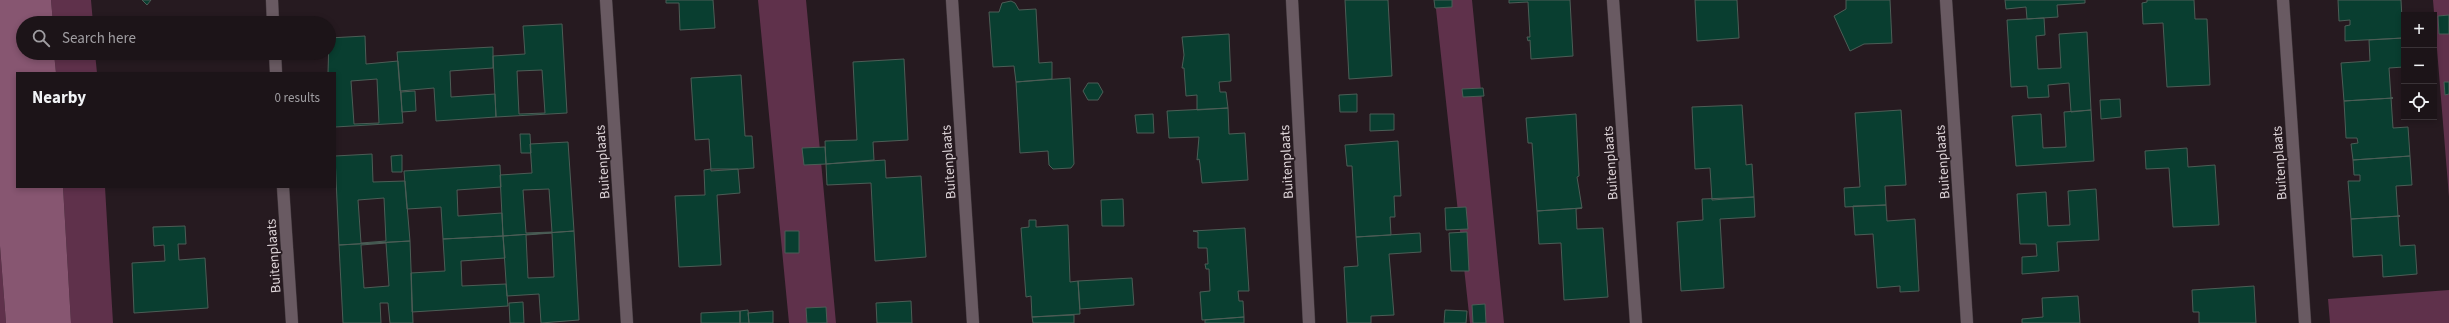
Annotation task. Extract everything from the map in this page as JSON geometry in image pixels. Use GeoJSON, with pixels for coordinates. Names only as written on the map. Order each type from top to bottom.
{"type":"FeatureCollection","features":[{"type":"Feature","properties":{"kind":"street"},"geometry":{"type":"LineString","coordinates":[[272,0],[273,16]]}},
{"type":"Feature","properties":{"kind":"street","name":"Buitenplaats"},"geometry":{"type":"LineString","coordinates":[[606,0],[627,323]]}},
{"type":"Feature","properties":{"kind":"street","name":"Buitenplaats"},"geometry":{"type":"LineString","coordinates":[[952,0],[973,323]]}},
{"type":"Feature","properties":{"kind":"street","name":"Buitenplaats"},"geometry":{"type":"LineString","coordinates":[[1292,0],[1309,323]]}},
{"type":"Feature","properties":{"kind":"street","name":"Buitenplaats"},"geometry":{"type":"LineString","coordinates":[[1613,0],[1636,323]]}},
{"type":"Feature","properties":{"kind":"street","name":"Buitenplaats"},"geometry":{"type":"LineString","coordinates":[[1946,0],[1967,323]]}},
{"type":"Feature","properties":{"kind":"street","name":"Buitenplaats"},"geometry":{"type":"LineString","coordinates":[[2283,0],[2305,323]]}},
{"type":"Feature","properties":{"kind":"street"},"geometry":{"type":"LineString","coordinates":[[275,60],[276,72]]}},
{"type":"Feature","properties":{"kind":"street","name":"Buitenplaats"},"geometry":{"type":"LineString","coordinates":[[283,188],[292,323]]}},
{"type":"Feature","properties":{"kind":"shaded area"},"geometry":{"type":"Polygon","coordinates":[[[0,0],[51,0],[52,16],[16,16],[16,60],[55,60],[56,72],[16,72],[16,188],[63,188],[71,323],[6,323],[0,246],[0,0]]]}},
{"type":"Feature","properties":{"kind":"shaded area"},"geometry":{"type":"Polygon","coordinates":[[[51,0],[91,0],[92,16],[52,16],[51,0]]]}},
{"type":"Feature","properties":{"kind":"shaded area"},"geometry":{"type":"Polygon","coordinates":[[[758,0],[806,0],[836,323],[789,323],[758,0]]]}},
{"type":"Feature","properties":{"kind":"shaded area"},"geometry":{"type":"Polygon","coordinates":[[[1435,0],[1472,0],[1504,323],[1470,323],[1435,0]]]}},
{"type":"Feature","properties":{"kind":"shaded area"},"geometry":{"type":"Polygon","coordinates":[[[2433,0],[2449,0],[2449,197],[2437,49],[2437,12],[2434,12],[2433,0]]]}},
{"type":"Feature","properties":{"kind":"shaded area"},"geometry":{"type":"Polygon","coordinates":[[[55,60],[96,60],[97,72],[56,72],[55,60]]]}},
{"type":"Feature","properties":{"kind":"shaded area"},"geometry":{"type":"Polygon","coordinates":[[[63,188],[105,188],[113,323],[71,323],[63,188]]]}},
{"type":"Feature","properties":{"kind":"shaded area"},"geometry":{"type":"Polygon","coordinates":[[[0,246],[6,323],[0,323],[0,246]]]}},
{"type":"Feature","properties":{"kind":"shaded area"},"geometry":{"type":"Polygon","coordinates":[[[2449,290],[2449,323],[2330,323],[2328,299],[2449,290]]]}},
{"type":"Feature","properties":{"kind":"building"},"geometry":{"type":"Polygon","coordinates":[[[142,0],[151,0],[147,5],[142,0]]]}},
{"type":"Feature","properties":{"kind":"building"},"geometry":{"type":"Polygon","coordinates":[[[666,0],[713,0],[715,28],[680,30],[679,3],[666,3],[666,0]]]}},
{"type":"Feature","properties":{"kind":"building"},"geometry":{"type":"Polygon","coordinates":[[[1345,0],[1388,0],[1392,76],[1349,79],[1345,0]]]}},
{"type":"Feature","properties":{"kind":"building"},"geometry":{"type":"Polygon","coordinates":[[[1434,0],[1452,0],[1452,7],[1435,8],[1434,0]]]}},
{"type":"Feature","properties":{"kind":"building"},"geometry":{"type":"Polygon","coordinates":[[[1509,0],[1570,0],[1573,56],[1531,59],[1530,40],[1528,41],[1527,37],[1530,37],[1528,2],[1509,3],[1509,0]]]}},
{"type":"Feature","properties":{"kind":"building"},"geometry":{"type":"Polygon","coordinates":[[[1695,0],[1737,0],[1739,38],[1697,41],[1695,0]]]}},
{"type":"Feature","properties":{"kind":"building"},"geometry":{"type":"Polygon","coordinates":[[[1846,0],[1890,0],[1892,43],[1864,44],[1850,51],[1834,16],[1846,9],[1846,0]]]}},
{"type":"Feature","properties":{"kind":"building"},"geometry":{"type":"Polygon","coordinates":[[[2005,0],[2085,0],[2085,3],[2057,5],[2058,17],[2027,19],[2026,7],[2006,9],[2005,0]]]}},
{"type":"Feature","properties":{"kind":"building"},"geometry":{"type":"Polygon","coordinates":[[[2147,0],[2194,0],[2195,19],[2207,19],[2210,85],[2167,87],[2163,23],[2143,24],[2142,3],[2147,2],[2147,0]]]}},
{"type":"Feature","properties":{"kind":"building"},"geometry":{"type":"Polygon","coordinates":[[[2338,0],[2401,0],[2401,38],[2345,41],[2345,26],[2350,25],[2350,20],[2339,21],[2338,0]]]}},
{"type":"Feature","properties":{"kind":"building"},"geometry":{"type":"Polygon","coordinates":[[[1011,1],[1015,3],[1019,10],[1036,9],[1039,63],[1052,62],[1052,79],[1016,82],[1014,66],[993,67],[989,12],[999,12],[1002,3],[1011,1]]]}},
{"type":"Feature","properties":{"kind":"building"},"geometry":{"type":"Polygon","coordinates":[[[2449,15],[2449,34],[2439,34],[2438,16],[2449,15]]]}},
{"type":"Feature","properties":{"kind":"building"},"geometry":{"type":"Polygon","coordinates":[[[2044,18],[2045,35],[2036,36],[2038,69],[2061,68],[2059,34],[2087,32],[2091,110],[2071,112],[2069,83],[2048,85],[2049,97],[2028,98],[2027,86],[2011,87],[2007,20],[2044,18]]]}},
{"type":"Feature","properties":{"kind":"building"},"geometry":{"type":"Polygon","coordinates":[[[562,24],[567,113],[496,117],[493,56],[525,54],[523,26],[562,24]],[[542,70],[517,71],[519,114],[545,113],[542,70]]]}},
{"type":"Feature","properties":{"kind":"building"},"geometry":{"type":"Polygon","coordinates":[[[1229,34],[1231,81],[1219,82],[1220,92],[1226,92],[1228,108],[1197,110],[1197,95],[1186,96],[1184,68],[1182,68],[1184,55],[1182,37],[1229,34]]]}},
{"type":"Feature","properties":{"kind":"building"},"geometry":{"type":"Polygon","coordinates":[[[365,36],[366,64],[398,61],[403,123],[336,127],[336,72],[328,72],[328,60],[336,60],[336,38],[365,36]],[[377,79],[351,81],[354,124],[379,123],[377,79]]]}},
{"type":"Feature","properties":{"kind":"building"},"geometry":{"type":"Polygon","coordinates":[[[2401,38],[2401,67],[2389,68],[2391,98],[2393,98],[2344,101],[2341,63],[2370,61],[2369,40],[2401,38]]]}},
{"type":"Feature","properties":{"kind":"building"},"geometry":{"type":"Polygon","coordinates":[[[493,47],[493,68],[450,71],[451,97],[495,94],[496,117],[436,121],[434,88],[400,91],[397,52],[493,47]]]}},
{"type":"Feature","properties":{"kind":"building"},"geometry":{"type":"Polygon","coordinates":[[[904,59],[908,140],[873,142],[874,160],[826,164],[825,141],[857,140],[853,62],[904,59]]]}},
{"type":"Feature","properties":{"kind":"building"},"geometry":{"type":"Polygon","coordinates":[[[741,75],[745,136],[752,136],[754,168],[711,171],[709,139],[695,140],[691,78],[741,75]]]}},
{"type":"Feature","properties":{"kind":"building"},"geometry":{"type":"Polygon","coordinates":[[[1070,78],[1074,164],[1071,168],[1053,169],[1049,165],[1048,151],[1020,153],[1016,82],[1070,78]]]}},
{"type":"Feature","properties":{"kind":"building"},"geometry":{"type":"Polygon","coordinates":[[[2444,82],[2449,82],[2449,94],[2445,95],[2444,82]]]}},
{"type":"Feature","properties":{"kind":"building"},"geometry":{"type":"Polygon","coordinates":[[[1088,83],[1098,83],[1103,92],[1098,100],[1088,100],[1083,91],[1088,83]]]}},
{"type":"Feature","properties":{"kind":"building"},"geometry":{"type":"Polygon","coordinates":[[[1483,88],[1484,96],[1463,97],[1462,89],[1483,88]]]}},
{"type":"Feature","properties":{"kind":"building"},"geometry":{"type":"Polygon","coordinates":[[[415,91],[416,111],[402,112],[401,92],[415,91]]]}},
{"type":"Feature","properties":{"kind":"building"},"geometry":{"type":"Polygon","coordinates":[[[1357,94],[1357,112],[1340,112],[1339,95],[1357,94]]]}},
{"type":"Feature","properties":{"kind":"building"},"geometry":{"type":"Polygon","coordinates":[[[2391,98],[2393,128],[2408,127],[2410,156],[2353,160],[2351,144],[2358,143],[2357,138],[2346,138],[2344,101],[2391,98]]]}},
{"type":"Feature","properties":{"kind":"building"},"geometry":{"type":"Polygon","coordinates":[[[2120,99],[2121,117],[2101,119],[2100,100],[2120,99]]]}},
{"type":"Feature","properties":{"kind":"building"},"geometry":{"type":"Polygon","coordinates":[[[1742,105],[1746,165],[1752,164],[1754,197],[1712,200],[1710,168],[1695,169],[1692,107],[1742,105]]]}},
{"type":"Feature","properties":{"kind":"building"},"geometry":{"type":"Polygon","coordinates":[[[1228,108],[1229,134],[1245,133],[1248,180],[1202,183],[1199,159],[1197,160],[1199,137],[1169,138],[1167,111],[1228,108]]]}},
{"type":"Feature","properties":{"kind":"building"},"geometry":{"type":"Polygon","coordinates":[[[1901,110],[1906,185],[1885,186],[1886,205],[1845,207],[1844,188],[1860,187],[1855,113],[1901,110]]]}},
{"type":"Feature","properties":{"kind":"building"},"geometry":{"type":"Polygon","coordinates":[[[2091,110],[2094,161],[2016,166],[2012,116],[2041,114],[2043,148],[2066,147],[2064,112],[2091,110]]]}},
{"type":"Feature","properties":{"kind":"building"},"geometry":{"type":"Polygon","coordinates":[[[1153,114],[1154,133],[1137,133],[1135,115],[1153,114]]]}},
{"type":"Feature","properties":{"kind":"building"},"geometry":{"type":"Polygon","coordinates":[[[1370,114],[1394,114],[1394,130],[1370,131],[1370,114]]]}},
{"type":"Feature","properties":{"kind":"building"},"geometry":{"type":"Polygon","coordinates":[[[1576,114],[1579,176],[1577,177],[1582,208],[1537,211],[1532,143],[1528,143],[1526,118],[1576,114]]]}},
{"type":"Feature","properties":{"kind":"building"},"geometry":{"type":"Polygon","coordinates":[[[520,134],[530,134],[531,153],[521,153],[520,134]]]}},
{"type":"Feature","properties":{"kind":"building"},"geometry":{"type":"Polygon","coordinates":[[[1398,141],[1401,196],[1394,196],[1395,217],[1390,217],[1391,235],[1356,237],[1352,166],[1347,166],[1345,145],[1398,141]]]}},
{"type":"Feature","properties":{"kind":"building"},"geometry":{"type":"Polygon","coordinates":[[[568,142],[574,231],[503,236],[500,175],[532,173],[530,144],[568,142]],[[549,189],[523,190],[526,233],[552,232],[549,189]]]}},
{"type":"Feature","properties":{"kind":"building"},"geometry":{"type":"Polygon","coordinates":[[[825,147],[826,164],[804,165],[802,148],[825,147]]]}},
{"type":"Feature","properties":{"kind":"building"},"geometry":{"type":"Polygon","coordinates":[[[2187,148],[2188,167],[2215,165],[2219,225],[2173,227],[2169,168],[2146,169],[2145,151],[2187,148]]]}},
{"type":"Feature","properties":{"kind":"building"},"geometry":{"type":"Polygon","coordinates":[[[372,154],[373,182],[405,181],[410,241],[339,245],[336,156],[372,154]],[[384,198],[358,200],[361,243],[386,241],[384,198]]]}},
{"type":"Feature","properties":{"kind":"building"},"geometry":{"type":"Polygon","coordinates":[[[402,155],[402,172],[392,172],[391,156],[402,155]]]}},
{"type":"Feature","properties":{"kind":"building"},"geometry":{"type":"Polygon","coordinates":[[[2410,156],[2412,185],[2396,186],[2398,216],[2400,216],[2351,219],[2348,181],[2360,181],[2360,175],[2354,175],[2353,160],[2410,156]]]}},
{"type":"Feature","properties":{"kind":"building"},"geometry":{"type":"Polygon","coordinates":[[[885,160],[886,178],[921,176],[926,257],[875,261],[871,183],[827,185],[826,164],[885,160]]]}},
{"type":"Feature","properties":{"kind":"building"},"geometry":{"type":"Polygon","coordinates":[[[500,165],[501,187],[457,190],[458,216],[502,213],[503,236],[443,239],[441,207],[407,209],[404,171],[500,165]]]}},
{"type":"Feature","properties":{"kind":"building"},"geometry":{"type":"Polygon","coordinates":[[[738,169],[740,193],[717,195],[721,265],[679,267],[675,196],[705,195],[704,170],[738,169]]]}},
{"type":"Feature","properties":{"kind":"building"},"geometry":{"type":"Polygon","coordinates":[[[2096,189],[2099,240],[2057,242],[2059,271],[2022,274],[2022,257],[2037,256],[2036,244],[2020,244],[2017,194],[2046,192],[2048,226],[2070,225],[2068,191],[2096,189]]]}},
{"type":"Feature","properties":{"kind":"building"},"geometry":{"type":"Polygon","coordinates":[[[1754,197],[1755,217],[1720,219],[1724,288],[1681,291],[1677,222],[1703,220],[1702,199],[1754,197]]]}},
{"type":"Feature","properties":{"kind":"building"},"geometry":{"type":"Polygon","coordinates":[[[1123,199],[1124,226],[1102,226],[1101,200],[1123,199]]]}},
{"type":"Feature","properties":{"kind":"building"},"geometry":{"type":"Polygon","coordinates":[[[1886,205],[1887,221],[1915,219],[1919,291],[1900,292],[1900,286],[1877,288],[1873,234],[1855,235],[1853,206],[1886,205]]]}},
{"type":"Feature","properties":{"kind":"building"},"geometry":{"type":"Polygon","coordinates":[[[1466,207],[1468,229],[1446,230],[1445,208],[1466,207]]]}},
{"type":"Feature","properties":{"kind":"building"},"geometry":{"type":"Polygon","coordinates":[[[1582,208],[1576,209],[1577,229],[1603,228],[1608,297],[1564,300],[1561,243],[1539,244],[1537,211],[1582,208]]]}},
{"type":"Feature","properties":{"kind":"building"},"geometry":{"type":"Polygon","coordinates":[[[2398,216],[2400,246],[2415,245],[2417,274],[2383,277],[2382,255],[2353,257],[2351,219],[2398,216]]]}},
{"type":"Feature","properties":{"kind":"building"},"geometry":{"type":"Polygon","coordinates":[[[1029,220],[1036,220],[1036,227],[1068,225],[1070,282],[1078,281],[1080,314],[1032,317],[1031,296],[1026,297],[1021,228],[1029,227],[1029,220]]]}},
{"type":"Feature","properties":{"kind":"building"},"geometry":{"type":"Polygon","coordinates":[[[185,226],[186,244],[178,244],[179,260],[205,258],[208,308],[134,313],[132,263],[165,261],[164,245],[154,246],[153,227],[185,226]]]}},
{"type":"Feature","properties":{"kind":"building"},"geometry":{"type":"Polygon","coordinates":[[[1245,228],[1249,291],[1238,291],[1239,301],[1243,301],[1244,317],[1202,320],[1200,292],[1210,291],[1209,269],[1206,269],[1205,264],[1208,264],[1207,248],[1198,248],[1198,232],[1193,231],[1245,228]]]}},
{"type":"Feature","properties":{"kind":"building"},"geometry":{"type":"Polygon","coordinates":[[[574,231],[579,320],[541,323],[539,294],[507,296],[503,236],[574,231]],[[552,233],[526,235],[528,278],[554,277],[552,233]]]}},
{"type":"Feature","properties":{"kind":"building"},"geometry":{"type":"Polygon","coordinates":[[[785,231],[799,231],[799,253],[785,253],[785,231]]]}},
{"type":"Feature","properties":{"kind":"building"},"geometry":{"type":"Polygon","coordinates":[[[1467,232],[1469,271],[1451,271],[1449,233],[1467,232]]]}},
{"type":"Feature","properties":{"kind":"building"},"geometry":{"type":"Polygon","coordinates":[[[1420,233],[1421,252],[1389,254],[1394,315],[1371,316],[1371,323],[1347,323],[1344,267],[1358,266],[1356,237],[1420,233]]]}},
{"type":"Feature","properties":{"kind":"building"},"geometry":{"type":"Polygon","coordinates":[[[503,236],[505,258],[461,261],[462,286],[506,284],[508,306],[412,312],[411,273],[445,271],[443,239],[503,236]]]}},
{"type":"Feature","properties":{"kind":"building"},"geometry":{"type":"Polygon","coordinates":[[[410,241],[413,323],[390,323],[388,303],[380,303],[381,323],[343,323],[339,245],[410,241]],[[386,243],[361,245],[364,288],[389,286],[386,243]]]}},
{"type":"Feature","properties":{"kind":"building"},"geometry":{"type":"Polygon","coordinates":[[[1132,278],[1134,305],[1080,309],[1078,281],[1132,278]]]}},
{"type":"Feature","properties":{"kind":"building"},"geometry":{"type":"Polygon","coordinates":[[[2254,286],[2256,323],[2199,323],[2199,312],[2193,312],[2192,290],[2254,286]]]}},
{"type":"Feature","properties":{"kind":"building"},"geometry":{"type":"Polygon","coordinates":[[[2078,296],[2080,323],[2022,323],[2022,319],[2043,317],[2042,298],[2078,296]]]}},
{"type":"Feature","properties":{"kind":"building"},"geometry":{"type":"Polygon","coordinates":[[[911,301],[912,323],[877,323],[876,303],[911,301]]]}},
{"type":"Feature","properties":{"kind":"building"},"geometry":{"type":"Polygon","coordinates":[[[523,302],[524,323],[510,323],[509,303],[523,302]]]}},
{"type":"Feature","properties":{"kind":"building"},"geometry":{"type":"Polygon","coordinates":[[[1485,304],[1486,323],[1473,323],[1472,305],[1485,304]]]}},
{"type":"Feature","properties":{"kind":"building"},"geometry":{"type":"Polygon","coordinates":[[[826,307],[827,323],[807,323],[806,308],[826,307]]]}},
{"type":"Feature","properties":{"kind":"building"},"geometry":{"type":"Polygon","coordinates":[[[748,310],[749,323],[740,323],[740,311],[748,310]]]}},
{"type":"Feature","properties":{"kind":"building"},"geometry":{"type":"Polygon","coordinates":[[[1445,310],[1467,311],[1466,323],[1444,323],[1445,310]]]}},
{"type":"Feature","properties":{"kind":"building"},"geometry":{"type":"Polygon","coordinates":[[[740,311],[740,323],[701,323],[701,313],[740,311]]]}},
{"type":"Feature","properties":{"kind":"building"},"geometry":{"type":"Polygon","coordinates":[[[773,311],[773,323],[749,323],[748,313],[773,311]]]}},
{"type":"Feature","properties":{"kind":"building"},"geometry":{"type":"Polygon","coordinates":[[[1074,315],[1074,323],[1033,323],[1032,317],[1074,315]]]}},
{"type":"Feature","properties":{"kind":"building"},"geometry":{"type":"Polygon","coordinates":[[[1244,317],[1244,323],[1205,323],[1205,320],[1244,317]]]}}]}
